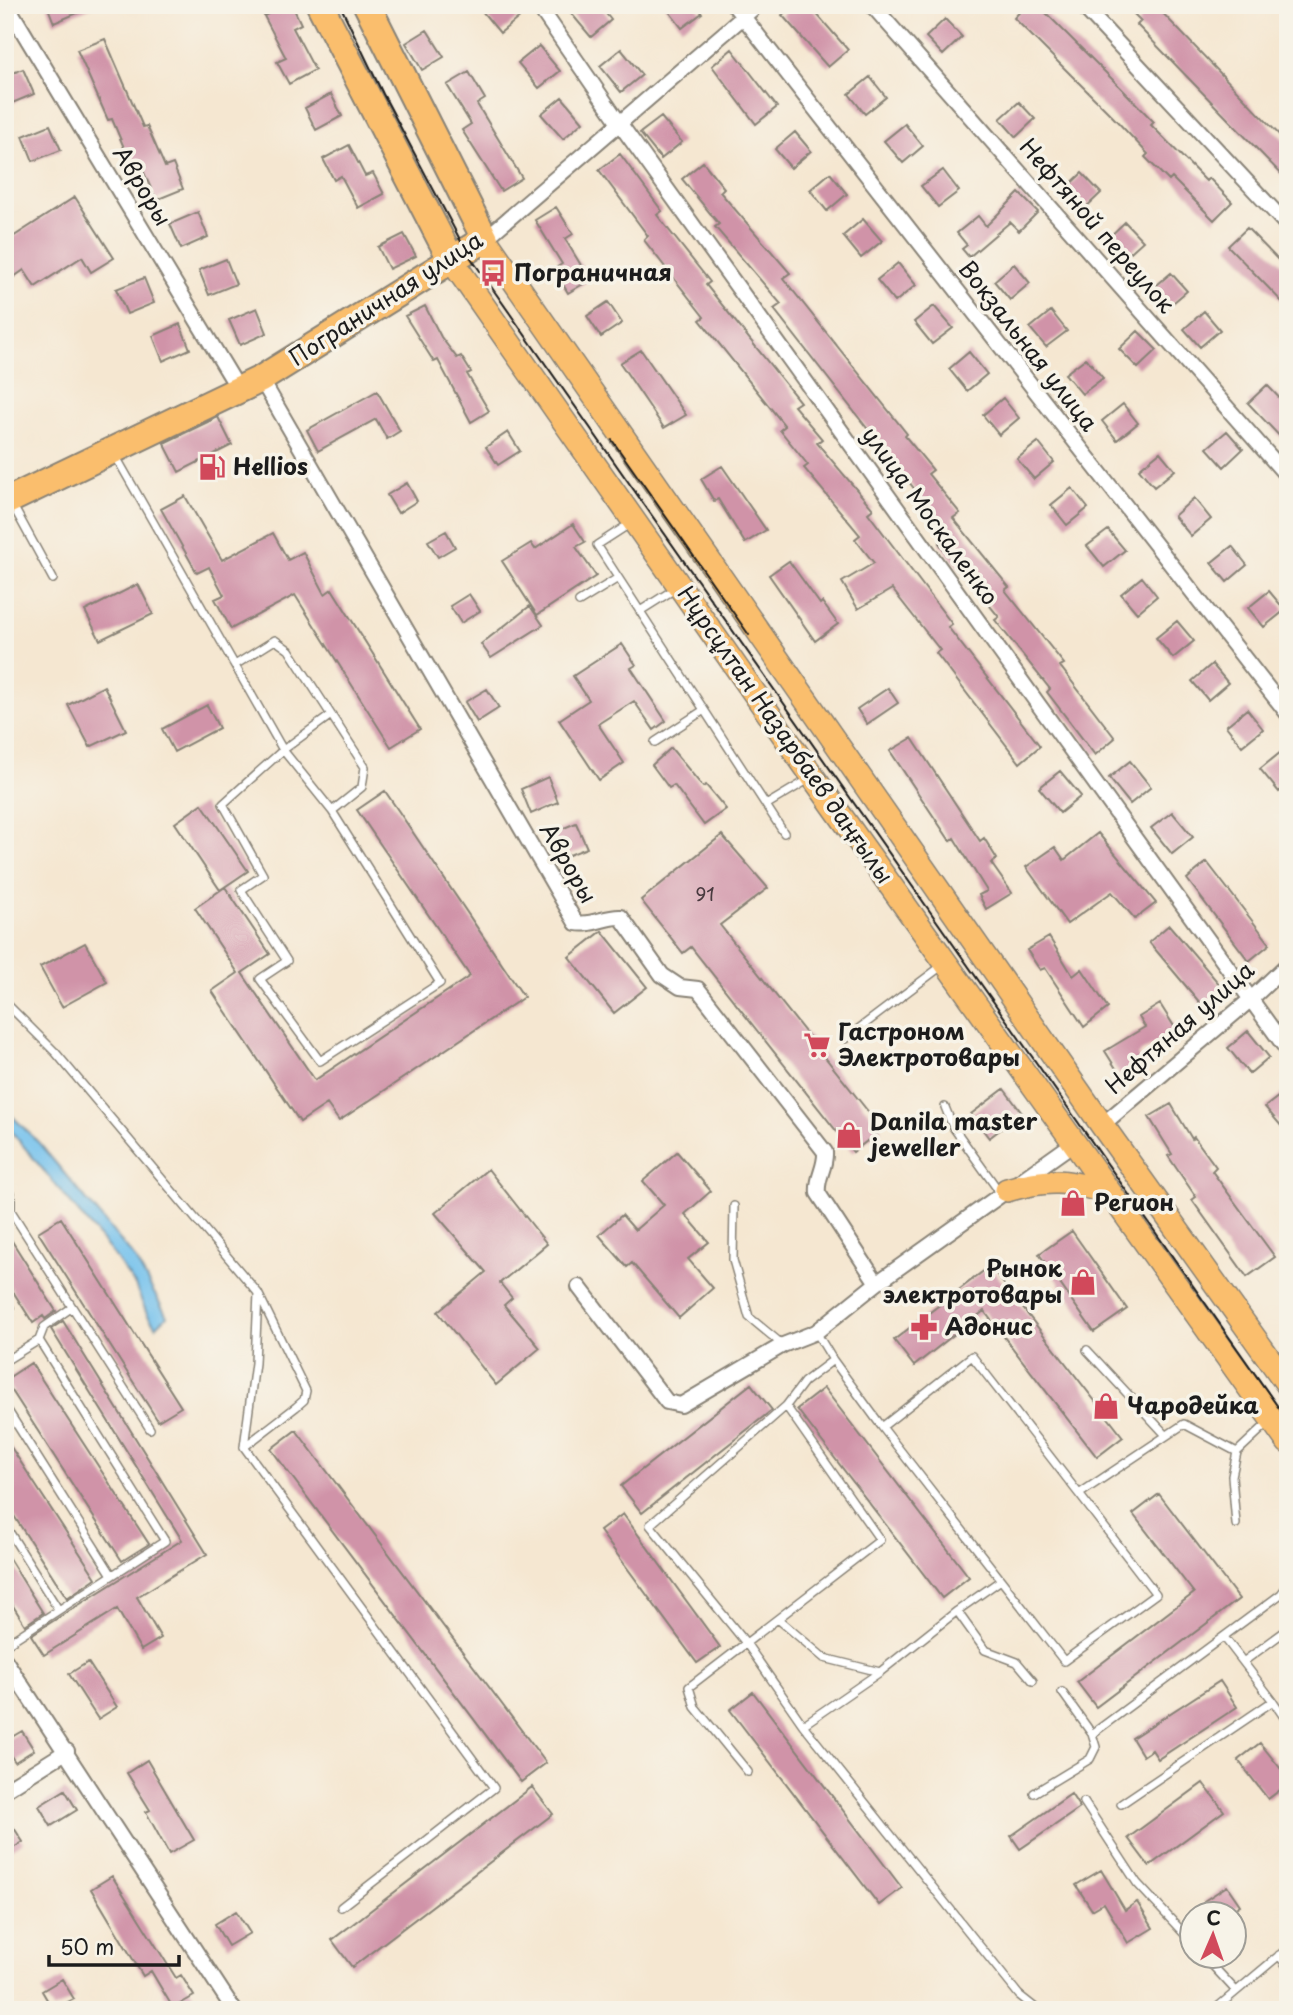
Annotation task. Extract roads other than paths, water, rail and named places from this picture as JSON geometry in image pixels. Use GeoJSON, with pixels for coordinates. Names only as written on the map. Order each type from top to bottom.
{"type":"FeatureCollection","features":[{"type":"Feature","properties":{"kind":"highway","name":"Нұрсұлтан Назарбаев даңғылы"},"geometry":{"type":"LineString","coordinates":[[320,5],[452,261]]}},
{"type":"Feature","properties":{"kind":"highway","name":"Нұрсұлтан Назарбаев даңғылы"},"geometry":{"type":"LineString","coordinates":[[367,5],[485,239]]}},
{"type":"Feature","properties":{"kind":"highway","name":"Пограничная улица"},"geometry":{"type":"LineString","coordinates":[[7,501],[250,385],[485,239]]}},
{"type":"Feature","properties":{"kind":"main road","name":"Нұрсұлтан Назарбаев даңғылы"},"geometry":{"type":"LineString","coordinates":[[485,239],[1102,1125],[1288,1385]]}},
{"type":"Feature","properties":{"kind":"main road","name":"Нұрсұлтан Назарбаев даңғылы"},"geometry":{"type":"LineString","coordinates":[[452,261],[813,777],[1288,1442]]}},
{"type":"Feature","properties":{"kind":"main road"},"geometry":{"type":"LineString","coordinates":[[1074,1142],[1102,1125]]}},
{"type":"Feature","properties":{"kind":"main road"},"geometry":{"type":"LineString","coordinates":[[1004,1192],[1035,1182],[1059,1180],[1109,1193]]}},
{"type":"Feature","properties":{"kind":"street","name":"Авроры"},"geometry":{"type":"LineString","coordinates":[[7,5],[250,385],[576,923],[587,925],[608,917],[621,917],[662,975],[680,987],[698,989],[825,1152],[826,1161],[817,1182],[818,1193],[877,1283]]}},
{"type":"Feature","properties":{"kind":"street","name":"улица Москаленко"},"geometry":{"type":"LineString","coordinates":[[538,5],[620,124],[1288,1051]]}},
{"type":"Feature","properties":{"kind":"street","name":"Вокзальная улица"},"geometry":{"type":"LineString","coordinates":[[733,5],[1288,714]]}},
{"type":"Feature","properties":{"kind":"street","name":"Пограничная улица"},"geometry":{"type":"LineString","coordinates":[[485,239],[744,19],[757,5]]}},
{"type":"Feature","properties":{"kind":"street","name":"Нефтяной переулок"},"geometry":{"type":"LineString","coordinates":[[872,5],[1288,477]]}},
{"type":"Feature","properties":{"kind":"street"},"geometry":{"type":"LineString","coordinates":[[1082,5],[1288,226]]}},
{"type":"Feature","properties":{"kind":"street","name":"Нефтяная улица"},"geometry":{"type":"LineString","coordinates":[[1102,1125],[1250,1000],[1288,964]]}},
{"type":"Feature","properties":{"kind":"street"},"geometry":{"type":"LineString","coordinates":[[579,1287],[667,1402],[681,1405],[783,1345],[816,1332],[877,1283],[1074,1142]]}},
{"type":"Feature","properties":{"kind":"street"},"geometry":{"type":"LineString","coordinates":[[5,1660],[234,2010]]}},
{"type":"Feature","properties":{"kind":"street"},"geometry":{"type":"LineString","coordinates":[[5,1790],[67,1751]]}},
{"type":"Feature","properties":{"kind":"lane"},"geometry":{"type":"LineString","coordinates":[[112,449],[283,750],[332,811],[440,983],[320,1061],[260,979],[287,961],[241,890],[263,875],[223,804],[283,750],[331,716]]}},
{"type":"Feature","properties":{"kind":"lane"},"geometry":{"type":"LineString","coordinates":[[7,501],[53,579]]}},
{"type":"Feature","properties":{"kind":"lane"},"geometry":{"type":"LineString","coordinates":[[635,521],[597,545],[784,833]]}},
{"type":"Feature","properties":{"kind":"lane"},"geometry":{"type":"LineString","coordinates":[[579,602],[618,578]]}},
{"type":"Feature","properties":{"kind":"lane"},"geometry":{"type":"LineString","coordinates":[[640,611],[680,586]]}},
{"type":"Feature","properties":{"kind":"lane"},"geometry":{"type":"LineString","coordinates":[[235,664],[275,640],[289,650],[365,766],[362,786],[332,811]]}},
{"type":"Feature","properties":{"kind":"lane"},"geometry":{"type":"LineString","coordinates":[[656,742],[704,710]]}},
{"type":"Feature","properties":{"kind":"lane"},"geometry":{"type":"LineString","coordinates":[[766,805],[813,777]]}},
{"type":"Feature","properties":{"kind":"lane"},"geometry":{"type":"LineString","coordinates":[[845,1039],[946,962]]}},
{"type":"Feature","properties":{"kind":"lane"},"geometry":{"type":"LineString","coordinates":[[5,1002],[56,1053],[258,1293],[306,1391],[304,1400],[244,1447]]}},
{"type":"Feature","properties":{"kind":"lane"},"geometry":{"type":"LineString","coordinates":[[945,1107],[953,1127],[1004,1192]]}},
{"type":"Feature","properties":{"kind":"lane"},"geometry":{"type":"LineString","coordinates":[[5,1191],[11,1195],[11,1211],[150,1429]]}},
{"type":"Feature","properties":{"kind":"lane"},"geometry":{"type":"LineString","coordinates":[[734,1206],[733,1260],[749,1317],[783,1345]]}},
{"type":"Feature","properties":{"kind":"lane"},"geometry":{"type":"LineString","coordinates":[[258,1293],[255,1363],[244,1447],[494,1787],[341,1908]]}},
{"type":"Feature","properties":{"kind":"lane"},"geometry":{"type":"LineString","coordinates":[[5,1298],[10,1308],[5,1315]]}},
{"type":"Feature","properties":{"kind":"lane"},"geometry":{"type":"LineString","coordinates":[[5,1361],[38,1340],[44,1326],[71,1308]]}},
{"type":"Feature","properties":{"kind":"lane"},"geometry":{"type":"LineString","coordinates":[[816,1332],[882,1427],[1064,1661],[1156,1594],[972,1356],[882,1427]]}},
{"type":"Feature","properties":{"kind":"lane"},"geometry":{"type":"LineString","coordinates":[[5,1645],[165,1542],[38,1340]]}},
{"type":"Feature","properties":{"kind":"lane"},"geometry":{"type":"LineString","coordinates":[[1087,1350],[1165,1434]]}},
{"type":"Feature","properties":{"kind":"lane"},"geometry":{"type":"LineString","coordinates":[[833,1360],[804,1382],[786,1406],[650,1525],[746,1643],[803,1725],[1019,1995],[1038,2010]]}},
{"type":"Feature","properties":{"kind":"lane"},"geometry":{"type":"LineString","coordinates":[[5,1406],[112,1575]]}},
{"type":"Feature","properties":{"kind":"lane"},"geometry":{"type":"LineString","coordinates":[[748,1772],[695,1707],[689,1687],[880,1540],[786,1406]]}},
{"type":"Feature","properties":{"kind":"lane"},"geometry":{"type":"LineString","coordinates":[[1236,1524],[1232,1476],[1237,1452],[1272,1419]]}},
{"type":"Feature","properties":{"kind":"lane"},"geometry":{"type":"LineString","coordinates":[[1079,1494],[1165,1434],[1184,1424],[1237,1452]]}},
{"type":"Feature","properties":{"kind":"lane"},"geometry":{"type":"LineString","coordinates":[[5,1525],[58,1609]]}},
{"type":"Feature","properties":{"kind":"lane"},"geometry":{"type":"LineString","coordinates":[[803,1725],[880,1672],[1001,1580]]}},
{"type":"Feature","properties":{"kind":"lane"},"geometry":{"type":"LineString","coordinates":[[1091,1734],[1281,1594],[1288,1585]]}},
{"type":"Feature","properties":{"kind":"lane"},"geometry":{"type":"LineString","coordinates":[[957,1611],[985,1650],[1017,1662],[1033,1681]]}},
{"type":"Feature","properties":{"kind":"lane"},"geometry":{"type":"LineString","coordinates":[[778,1619],[824,1658],[880,1672]]}},
{"type":"Feature","properties":{"kind":"lane"},"geometry":{"type":"LineString","coordinates":[[1243,1662],[1288,1629]]}},
{"type":"Feature","properties":{"kind":"lane"},"geometry":{"type":"LineString","coordinates":[[1224,1637],[1288,1723]]}},
{"type":"Feature","properties":{"kind":"lane"},"geometry":{"type":"LineString","coordinates":[[1034,1794],[1090,1759],[1096,1747],[1091,1734],[1062,1692]]}},
{"type":"Feature","properties":{"kind":"lane"},"geometry":{"type":"LineString","coordinates":[[1121,1804],[1273,1701]]}},
{"type":"Feature","properties":{"kind":"lane"},"geometry":{"type":"LineString","coordinates":[[1084,1802],[1137,1883],[1178,1927]]}},
{"type":"Feature","properties":{"kind":"lane"},"geometry":{"type":"LineString","coordinates":[[1214,2010],[1288,1948]]}},
{"type":"Feature","properties":{"kind":"lane"},"geometry":{"type":"LineString","coordinates":[[1279,1955],[1288,1968]]}},
{"type":"Feature","properties":{"kind":"lane"},"geometry":{"type":"LineString","coordinates":[[1216,1969],[1236,1991]]}},
{"type":"Feature","properties":{"kind":"water"},"geometry":{"type":"Polygon","coordinates":[[[5,1109],[39,1143],[134,1257],[167,1316],[156,1327],[147,1314],[135,1285],[109,1249],[5,1124],[5,1109]]]}},
{"type":"Feature","properties":{"kind":"tram line"},"geometry":{"type":"LineString","coordinates":[[340,5],[383,94],[466,251],[1288,1421]]}},
{"type":"Feature","properties":{"kind":"tram line"},"geometry":{"type":"LineString","coordinates":[[612,440],[749,635]]}},
{"type":"Feature","properties":{"kind":"place","name":"Пограничная"},"geometry":{"type":"Point","coordinates":[493,273]}},
{"type":"Feature","properties":{"kind":"place","name":"Hellios"},"geometry":{"type":"Point","coordinates":[212,467]}},
{"type":"Feature","properties":{"kind":"place","name":"Гастроном Электротовары"},"geometry":{"type":"Point","coordinates":[817,1045]}},
{"type":"Feature","properties":{"kind":"place","name":"Danila master jeweller"},"geometry":{"type":"Point","coordinates":[849,1135]}},
{"type":"Feature","properties":{"kind":"place","name":"Регион"},"geometry":{"type":"Point","coordinates":[1073,1203]}},
{"type":"Feature","properties":{"kind":"place","name":"Рынок электротовары"},"geometry":{"type":"Point","coordinates":[1083,1282]}},
{"type":"Feature","properties":{"kind":"place","name":"Адонис"},"geometry":{"type":"Point","coordinates":[924,1327]}},
{"type":"Feature","properties":{"kind":"place","name":"Чародейка"},"geometry":{"type":"Point","coordinates":[1106,1406]}}]}
